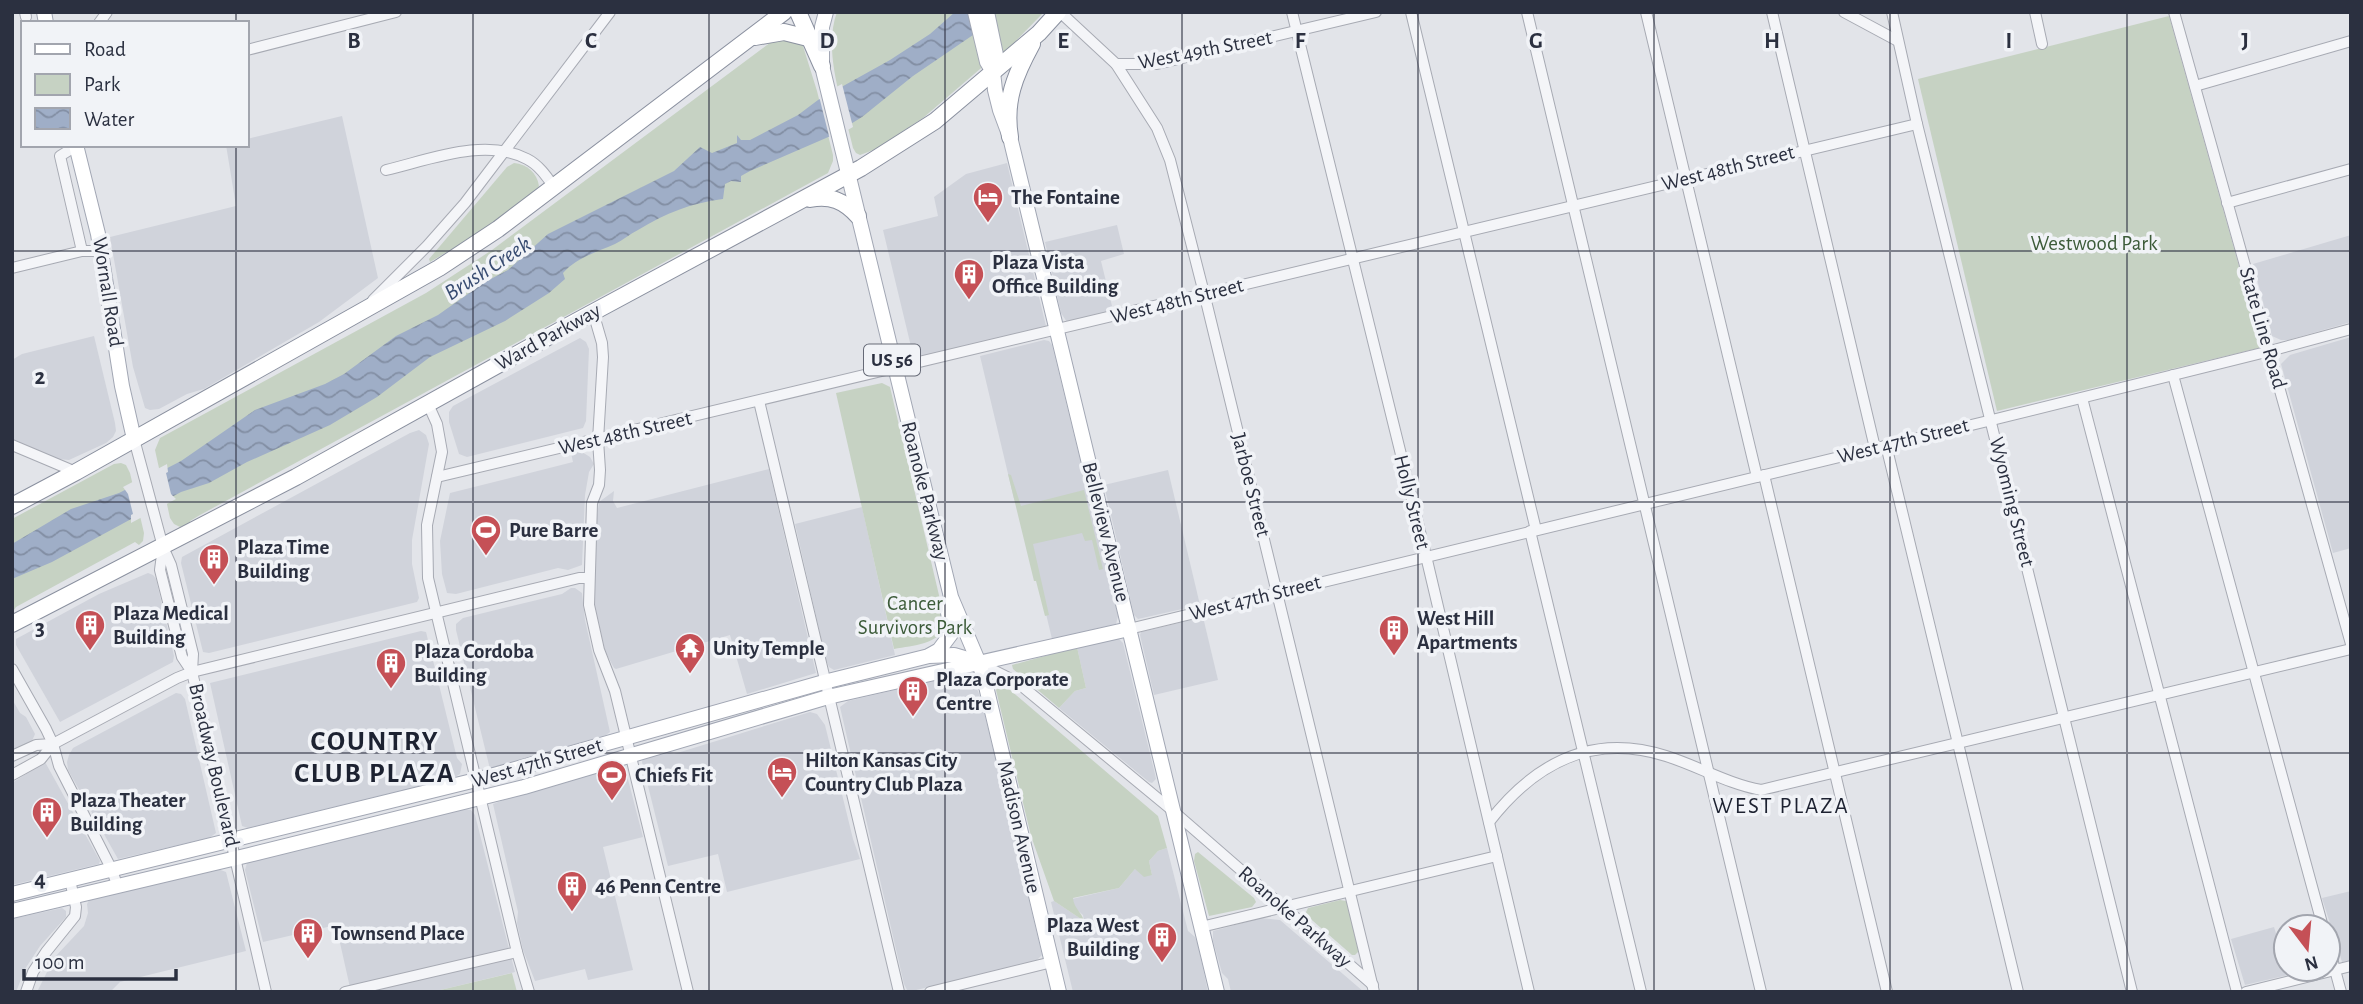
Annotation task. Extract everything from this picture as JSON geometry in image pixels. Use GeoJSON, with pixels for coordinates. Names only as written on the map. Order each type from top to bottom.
{"type":"FeatureCollection","features":[{"type":"Feature","properties":{"kind":"highway"},"geometry":{"type":"LineString","coordinates":[[12,506],[439,268],[498,229],[784,12]]}},
{"type":"Feature","properties":{"kind":"highway"},"geometry":{"type":"LineString","coordinates":[[797,12],[822,66]]}},
{"type":"Feature","properties":{"kind":"highway","name":"Ward Parkway"},"geometry":{"type":"LineString","coordinates":[[12,624],[163,547],[848,175],[925,128],[1039,33],[1059,12]]}},
{"type":"Feature","properties":{"kind":"highway"},"geometry":{"type":"LineString","coordinates":[[749,38],[784,32],[808,38]]}},
{"type":"Feature","properties":{"kind":"highway"},"geometry":{"type":"LineString","coordinates":[[1010,137],[1008,106],[1013,83],[1039,33]]}},
{"type":"Feature","properties":{"kind":"highway"},"geometry":{"type":"LineString","coordinates":[[801,200],[824,196],[833,198],[848,206],[858,216]]}},
{"type":"Feature","properties":{"kind":"main road","name":"Roanoke Parkway"},"geometry":{"type":"LineString","coordinates":[[826,12],[822,27],[822,66],[947,582],[979,663]]}},
{"type":"Feature","properties":{"kind":"main road"},"geometry":{"type":"LineString","coordinates":[[975,12],[987,35]]}},
{"type":"Feature","properties":{"kind":"main road"},"geometry":{"type":"LineString","coordinates":[[987,12],[987,35]]}},
{"type":"Feature","properties":{"kind":"main road","name":"Belleview Avenue"},"geometry":{"type":"LineString","coordinates":[[987,35],[996,55],[993,72],[1000,110],[1010,137],[1058,330],[1217,992]]}},
{"type":"Feature","properties":{"kind":"main road","name":"Wornall Road"},"geometry":{"type":"LineString","coordinates":[[76,147],[101,251],[122,386],[134,439]]}},
{"type":"Feature","properties":{"kind":"main road","name":"US 56"},"geometry":{"type":"LineString","coordinates":[[929,656],[939,650],[951,634],[944,592],[947,582]]}},
{"type":"Feature","properties":{"kind":"main road","name":"West 47th Street"},"geometry":{"type":"LineString","coordinates":[[12,911],[480,798],[828,697],[1129,629]]}},
{"type":"Feature","properties":{"kind":"main road","name":"West 47th Street"},"geometry":{"type":"LineString","coordinates":[[12,894],[476,780],[824,682],[929,656],[954,655],[979,663]]}},
{"type":"Feature","properties":{"kind":"main road","name":"Madison Avenue"},"geometry":{"type":"LineString","coordinates":[[979,663],[1059,992]]}},
{"type":"Feature","properties":{"kind":"main road"},"geometry":{"type":"LineString","coordinates":[[321,837],[326,822],[339,814]]}},
{"type":"Feature","properties":{"kind":"main road"},"geometry":{"type":"LineString","coordinates":[[290,845],[305,832],[308,821]]}},
{"type":"Feature","properties":{"kind":"street"},"geometry":{"type":"LineString","coordinates":[[248,50],[356,17],[396,12]]}},
{"type":"Feature","properties":{"kind":"street"},"geometry":{"type":"LineString","coordinates":[[361,312],[465,204],[610,12]]}},
{"type":"Feature","properties":{"kind":"street","name":"Jarboe Street"},"geometry":{"type":"LineString","coordinates":[[1059,12],[1116,64],[1157,128],[1180,197],[1278,593],[1324,792],[1376,989]]}},
{"type":"Feature","properties":{"kind":"street","name":"Holly Street"},"geometry":{"type":"LineString","coordinates":[[1292,12],[1426,556],[1529,992]]}},
{"type":"Feature","properties":{"kind":"street","name":"West 49th Street"},"geometry":{"type":"LineString","coordinates":[[1116,64],[1157,64],[1376,12]]}},
{"type":"Feature","properties":{"kind":"street"},"geometry":{"type":"LineString","coordinates":[[1411,12],[1641,992]]}},
{"type":"Feature","properties":{"kind":"street"},"geometry":{"type":"LineString","coordinates":[[1527,12],[1762,992]]}},
{"type":"Feature","properties":{"kind":"street"},"geometry":{"type":"LineString","coordinates":[[1646,12],[1887,992]]}},
{"type":"Feature","properties":{"kind":"street"},"geometry":{"type":"LineString","coordinates":[[1772,12],[1803,150],[1957,744],[2018,992]]}},
{"type":"Feature","properties":{"kind":"street"},"geometry":{"type":"LineString","coordinates":[[1844,12],[1898,41]]}},
{"type":"Feature","properties":{"kind":"street","name":"Wyoming Street"},"geometry":{"type":"LineString","coordinates":[[1892,12],[1917,124],[2132,992]]}},
{"type":"Feature","properties":{"kind":"street"},"geometry":{"type":"LineString","coordinates":[[2035,12],[2042,44]]}},
{"type":"Feature","properties":{"kind":"street","name":"State Line Road"},"geometry":{"type":"LineString","coordinates":[[2174,12],[2351,647]]}},
{"type":"Feature","properties":{"kind":"street"},"geometry":{"type":"LineString","coordinates":[[2195,86],[2351,41]]}},
{"type":"Feature","properties":{"kind":"street","name":"West 48th Street"},"geometry":{"type":"LineString","coordinates":[[437,477],[1917,124]]}},
{"type":"Feature","properties":{"kind":"street","name":"Wornall Road"},"geometry":{"type":"LineString","coordinates":[[74,147],[60,156],[82,251]]}},
{"type":"Feature","properties":{"kind":"street"},"geometry":{"type":"LineString","coordinates":[[386,170],[477,150],[504,152],[528,160],[554,187]]}},
{"type":"Feature","properties":{"kind":"street"},"geometry":{"type":"LineString","coordinates":[[2227,203],[2351,169]]}},
{"type":"Feature","properties":{"kind":"street"},"geometry":{"type":"LineString","coordinates":[[12,268],[82,251],[101,251]]}},
{"type":"Feature","properties":{"kind":"street"},"geometry":{"type":"LineString","coordinates":[[593,312],[602,343],[599,485],[592,503],[589,605],[598,646],[615,691],[688,992]]}},
{"type":"Feature","properties":{"kind":"street","name":"West 47th Street"},"geometry":{"type":"LineString","coordinates":[[1129,629],[2082,398],[2351,329]]}},
{"type":"Feature","properties":{"kind":"street"},"geometry":{"type":"LineString","coordinates":[[2173,375],[2319,913]]}},
{"type":"Feature","properties":{"kind":"street"},"geometry":{"type":"LineString","coordinates":[[2082,398],[2237,992]]}},
{"type":"Feature","properties":{"kind":"street"},"geometry":{"type":"LineString","coordinates":[[759,401],[899,992]]}},
{"type":"Feature","properties":{"kind":"street"},"geometry":{"type":"LineString","coordinates":[[428,404],[442,443],[427,525],[428,578],[517,952],[529,992]]}},
{"type":"Feature","properties":{"kind":"street","name":"Broadway Boulevard"},"geometry":{"type":"LineString","coordinates":[[134,439],[163,547],[160,570],[182,657],[192,672],[266,992]]}},
{"type":"Feature","properties":{"kind":"street"},"geometry":{"type":"LineString","coordinates":[[12,445],[76,472]]}},
{"type":"Feature","properties":{"kind":"street"},"geometry":{"type":"LineString","coordinates":[[12,775],[41,759],[53,744],[192,672],[435,612],[588,578]]}},
{"type":"Feature","properties":{"kind":"street"},"geometry":{"type":"LineString","coordinates":[[1489,822],[1510,795],[1531,776],[1556,762],[1584,752],[1613,748],[1644,750],[1761,790],[2253,673],[2351,647]]}},
{"type":"Feature","properties":{"kind":"street","name":"Roanoke Parkway"},"geometry":{"type":"LineString","coordinates":[[979,663],[1017,682],[1172,811],[1376,989]]}},
{"type":"Feature","properties":{"kind":"street"},"geometry":{"type":"LineString","coordinates":[[12,669],[53,744],[59,766],[117,885]]}},
{"type":"Feature","properties":{"kind":"street"},"geometry":{"type":"LineString","coordinates":[[12,756],[37,745],[53,744]]}},
{"type":"Feature","properties":{"kind":"street"},"geometry":{"type":"LineString","coordinates":[[1201,927],[1497,856]]}},
{"type":"Feature","properties":{"kind":"street"},"geometry":{"type":"LineString","coordinates":[[26,992],[40,962],[75,916],[70,880]]}},
{"type":"Feature","properties":{"kind":"street"},"geometry":{"type":"LineString","coordinates":[[345,992],[517,952]]}},
{"type":"Feature","properties":{"kind":"street"},"geometry":{"type":"LineString","coordinates":[[930,992],[1052,962]]}},
{"type":"Feature","properties":{"kind":"street"},"geometry":{"type":"LineString","coordinates":[[2246,992],[2283,983]]}},
{"type":"Feature","properties":{"kind":"shaded area"},"geometry":{"type":"Polygon","coordinates":[[[342,116],[378,278],[319,322],[204,389],[187,394],[159,409],[150,410],[145,408],[133,367],[110,237],[236,206],[226,147],[248,147],[248,139],[342,116]]]}},
{"type":"Feature","properties":{"kind":"shaded area"},"geometry":{"type":"Polygon","coordinates":[[[1007,163],[1046,326],[914,359],[883,230],[938,216],[934,197],[966,174],[1007,163]]]}},
{"type":"Feature","properties":{"kind":"shaded area"},"geometry":{"type":"Polygon","coordinates":[[[1117,225],[1124,254],[1101,261],[1113,310],[1067,322],[1061,313],[1045,242],[1117,225]]]}},
{"type":"Feature","properties":{"kind":"shaded area"},"geometry":{"type":"Polygon","coordinates":[[[2351,235],[2351,322],[2288,340],[2272,336],[2253,264],[2351,235]]]}},
{"type":"Feature","properties":{"kind":"shaded area"},"geometry":{"type":"Polygon","coordinates":[[[94,336],[115,423],[116,431],[113,437],[69,460],[58,459],[12,439],[12,360],[22,354],[94,336]]]}},
{"type":"Feature","properties":{"kind":"shaded area"},"geometry":{"type":"Polygon","coordinates":[[[2351,337],[2351,548],[2333,553],[2281,364],[2290,355],[2351,337]]]}},
{"type":"Feature","properties":{"kind":"shaded area"},"geometry":{"type":"Polygon","coordinates":[[[580,338],[586,342],[589,349],[586,421],[583,428],[467,457],[459,454],[449,422],[449,412],[453,406],[580,338]]]}},
{"type":"Feature","properties":{"kind":"shaded area"},"geometry":{"type":"Polygon","coordinates":[[[1044,340],[1052,345],[1118,616],[1116,624],[1052,639],[1021,509],[1014,499],[980,356],[1044,340]]]}},
{"type":"Feature","properties":{"kind":"shaded area"},"geometry":{"type":"Polygon","coordinates":[[[419,430],[426,435],[429,444],[412,540],[412,564],[419,598],[417,602],[209,653],[203,652],[181,563],[182,557],[419,430]]]}},
{"type":"Feature","properties":{"kind":"shaded area"},"geometry":{"type":"Polygon","coordinates":[[[582,452],[590,457],[594,464],[589,472],[585,495],[582,565],[568,570],[558,568],[456,594],[447,593],[442,574],[440,541],[450,493],[573,462],[571,453],[582,452]]]}},
{"type":"Feature","properties":{"kind":"shaded area"},"geometry":{"type":"Polygon","coordinates":[[[769,469],[816,673],[747,694],[730,635],[614,668],[605,651],[594,604],[599,502],[614,491],[613,501],[617,508],[769,469]]]}},
{"type":"Feature","properties":{"kind":"shaded area"},"geometry":{"type":"Polygon","coordinates":[[[1168,470],[1200,605],[1138,619],[1134,615],[1104,485],[1168,470]]]}},
{"type":"Feature","properties":{"kind":"shaded area"},"geometry":{"type":"Polygon","coordinates":[[[862,507],[895,655],[834,670],[826,660],[795,524],[862,507]]]}},
{"type":"Feature","properties":{"kind":"shaded area","name":"Plaza Medical Building"},"geometry":{"type":"Polygon","coordinates":[[[148,573],[156,579],[174,656],[173,662],[60,722],[16,645],[16,639],[99,594],[148,573]]]}},
{"type":"Feature","properties":{"kind":"shaded area","name":"COUNTRY CLUB PLAZA"},"geometry":{"type":"Polygon","coordinates":[[[571,588],[582,593],[585,620],[610,732],[490,769],[456,624],[463,618],[562,594],[571,588]]]}},
{"type":"Feature","properties":{"kind":"shaded area"},"geometry":{"type":"Polygon","coordinates":[[[1203,617],[1218,680],[1154,695],[1141,632],[1203,617]]]}},
{"type":"Feature","properties":{"kind":"shaded area","name":"COUNTRY CLUB PLAZA"},"geometry":{"type":"Polygon","coordinates":[[[421,631],[426,632],[457,758],[462,764],[460,774],[453,778],[248,828],[242,826],[210,683],[421,631]]]}},
{"type":"Feature","properties":{"kind":"shaded area"},"geometry":{"type":"Polygon","coordinates":[[[1118,638],[1123,643],[1155,774],[1156,779],[1152,783],[1059,708],[1075,691],[1086,688],[1077,647],[1118,638]]]}},
{"type":"Feature","properties":{"kind":"shaded area"},"geometry":{"type":"Polygon","coordinates":[[[959,675],[973,679],[981,699],[1042,955],[1029,963],[912,991],[907,990],[904,984],[840,707],[848,701],[959,675]]]}},
{"type":"Feature","properties":{"kind":"shaded area"},"geometry":{"type":"Polygon","coordinates":[[[176,693],[185,699],[216,833],[209,838],[118,859],[68,770],[69,755],[73,748],[176,693]]]}},
{"type":"Feature","properties":{"kind":"shaded area"},"geometry":{"type":"Polygon","coordinates":[[[12,699],[35,734],[32,741],[12,752],[12,699]]]}},
{"type":"Feature","properties":{"kind":"shaded area"},"geometry":{"type":"Polygon","coordinates":[[[810,712],[817,714],[825,725],[860,859],[727,892],[718,854],[668,866],[643,758],[674,754],[810,712]]]}},
{"type":"Feature","properties":{"kind":"shaded area","name":"Plaza Theater Building"},"geometry":{"type":"Polygon","coordinates":[[[45,762],[100,861],[99,864],[12,885],[12,783],[45,762]]]}},
{"type":"Feature","properties":{"kind":"shaded area"},"geometry":{"type":"Polygon","coordinates":[[[624,764],[643,837],[603,847],[633,970],[588,980],[585,969],[535,981],[523,950],[517,923],[518,912],[493,804],[540,786],[624,764]]]}},
{"type":"Feature","properties":{"kind":"shaded area","name":"COUNTRY CLUB PLAZA"},"geometry":{"type":"Polygon","coordinates":[[[466,809],[475,815],[515,972],[432,992],[351,992],[336,925],[263,942],[245,870],[247,863],[466,809]]]}},
{"type":"Feature","properties":{"kind":"shaded area"},"geometry":{"type":"Polygon","coordinates":[[[1167,848],[1188,931],[1195,937],[1198,945],[1208,992],[1073,992],[1051,902],[1054,901],[1084,921],[1072,899],[1119,888],[1135,869],[1152,875],[1149,861],[1158,851],[1167,848]]]}},
{"type":"Feature","properties":{"kind":"shaded area"},"geometry":{"type":"Polygon","coordinates":[[[218,869],[226,872],[246,951],[120,982],[110,992],[37,992],[54,958],[84,926],[89,900],[218,869]]]}},
{"type":"Feature","properties":{"kind":"shaded area"},"geometry":{"type":"Polygon","coordinates":[[[2351,891],[2351,961],[2342,962],[2342,913],[2327,913],[2322,898],[2351,891]]]}},
{"type":"Feature","properties":{"kind":"shaded area"},"geometry":{"type":"Polygon","coordinates":[[[62,908],[66,911],[66,917],[40,946],[25,969],[16,992],[12,992],[12,919],[62,908]]]}},
{"type":"Feature","properties":{"kind":"shaded area"},"geometry":{"type":"Polygon","coordinates":[[[1261,918],[1280,920],[1364,992],[1231,992],[1228,979],[1222,973],[1213,931],[1261,918]]]}},
{"type":"Feature","properties":{"kind":"shaded area"},"geometry":{"type":"Polygon","coordinates":[[[2272,928],[2272,979],[2245,985],[2231,939],[2272,928]]]}},
{"type":"Feature","properties":{"kind":"green space"},"geometry":{"type":"Polygon","coordinates":[[[837,12],[1044,12],[1007,50],[980,69],[923,118],[876,149],[860,155],[853,148],[833,62],[833,28],[837,12]]]}},
{"type":"Feature","properties":{"kind":"green space","name":"Westwood Park"},"geometry":{"type":"Polygon","coordinates":[[[2169,16],[2261,345],[2259,348],[1997,411],[1918,79],[2169,16]]]}},
{"type":"Feature","properties":{"kind":"green space"},"geometry":{"type":"Polygon","coordinates":[[[775,39],[800,41],[803,46],[833,155],[828,173],[200,515],[190,521],[190,524],[180,527],[174,524],[170,518],[155,450],[160,438],[426,293],[492,250],[775,39]]]}},
{"type":"Feature","properties":{"kind":"green space"},"geometry":{"type":"Polygon","coordinates":[[[514,163],[527,167],[534,173],[539,186],[536,191],[484,230],[430,262],[429,259],[507,167],[514,163]]]}},
{"type":"Feature","properties":{"kind":"green space","name":"Cancer Survivors Park"},"geometry":{"type":"Polygon","coordinates":[[[882,383],[890,387],[946,625],[937,637],[931,640],[894,649],[836,393],[882,383]]]}},
{"type":"Feature","properties":{"kind":"green space"},"geometry":{"type":"Polygon","coordinates":[[[114,464],[126,465],[130,473],[144,533],[143,541],[139,545],[135,542],[16,607],[12,613],[12,519],[114,464]]]}},
{"type":"Feature","properties":{"kind":"green space"},"geometry":{"type":"Polygon","coordinates":[[[1008,474],[1011,475],[1021,506],[1084,490],[1103,569],[1099,570],[1092,540],[1085,541],[1082,533],[1033,544],[1049,615],[1045,616],[1034,581],[1008,474]]]}},
{"type":"Feature","properties":{"kind":"green space"},"geometry":{"type":"Polygon","coordinates":[[[1077,647],[1086,688],[1075,691],[1059,708],[1013,669],[1012,665],[1077,647]]]}},
{"type":"Feature","properties":{"kind":"green space"},"geometry":{"type":"Polygon","coordinates":[[[1002,683],[1158,816],[1167,848],[1158,851],[1149,861],[1152,875],[1144,877],[1135,869],[1119,888],[1073,898],[1084,921],[1054,901],[1031,836],[996,690],[1002,683]]]}},
{"type":"Feature","properties":{"kind":"green space"},"geometry":{"type":"Polygon","coordinates":[[[1198,852],[1254,898],[1256,902],[1252,907],[1209,916],[1194,861],[1198,852]]]}},
{"type":"Feature","properties":{"kind":"green space"},"geometry":{"type":"Polygon","coordinates":[[[1340,900],[1348,904],[1359,951],[1355,955],[1305,914],[1308,908],[1340,900]]]}},
{"type":"Feature","properties":{"kind":"green space"},"geometry":{"type":"Polygon","coordinates":[[[512,973],[517,992],[432,992],[512,973]]]}},
{"type":"Feature","properties":{"kind":"water"},"geometry":{"type":"Polygon","coordinates":[[[955,12],[987,12],[973,35],[913,76],[862,117],[833,135],[750,171],[741,176],[741,182],[731,181],[725,184],[723,199],[689,206],[669,214],[615,244],[580,259],[563,273],[565,279],[549,293],[505,321],[430,357],[377,397],[330,425],[247,462],[209,483],[181,492],[52,562],[12,579],[12,544],[71,509],[119,493],[181,461],[255,410],[325,384],[344,374],[396,336],[438,315],[485,282],[508,270],[548,234],[674,171],[700,147],[712,153],[737,143],[737,135],[741,140],[750,140],[798,115],[818,100],[930,34],[955,12]]]}},
{"type":"Feature","properties":{"kind":"pier"},"geometry":{"type":"Polygon","coordinates":[[[842,84],[853,127],[830,140],[819,96],[842,84]]]}},
{"type":"Feature","properties":{"kind":"pier"},"geometry":{"type":"Polygon","coordinates":[[[167,464],[166,473],[171,494],[176,499],[131,523],[133,514],[128,494],[123,487],[167,464]]]}},
{"type":"Feature","properties":{"kind":"place","name":"The Fontaine"},"geometry":{"type":"Point","coordinates":[988,224]}},
{"type":"Feature","properties":{"kind":"place","name":"Plaza Vista Office Building"},"geometry":{"type":"Point","coordinates":[969,301]}},
{"type":"Feature","properties":{"kind":"place","name":"Pure Barre"},"geometry":{"type":"Point","coordinates":[486,557]}},
{"type":"Feature","properties":{"kind":"place","name":"Plaza Time Building"},"geometry":{"type":"Point","coordinates":[214,586]}},
{"type":"Feature","properties":{"kind":"place","name":"Plaza Medical Building"},"geometry":{"type":"Point","coordinates":[90,652]}},
{"type":"Feature","properties":{"kind":"place","name":"West Hill Apartments"},"geometry":{"type":"Point","coordinates":[1394,657]}},
{"type":"Feature","properties":{"kind":"place","name":"Unity Temple"},"geometry":{"type":"Point","coordinates":[690,675]}},
{"type":"Feature","properties":{"kind":"place","name":"Plaza Cordoba Building"},"geometry":{"type":"Point","coordinates":[391,690]}},
{"type":"Feature","properties":{"kind":"place","name":"Plaza Corporate Centre"},"geometry":{"type":"Point","coordinates":[913,718]}},
{"type":"Feature","properties":{"kind":"place","name":"Hilton Kansas City Country Club Plaza"},"geometry":{"type":"Point","coordinates":[782,799]}},
{"type":"Feature","properties":{"kind":"place","name":"Chiefs Fit"},"geometry":{"type":"Point","coordinates":[612,802]}},
{"type":"Feature","properties":{"kind":"place","name":"Plaza Theater Building"},"geometry":{"type":"Point","coordinates":[47,839]}},
{"type":"Feature","properties":{"kind":"place","name":"46 Penn Centre"},"geometry":{"type":"Point","coordinates":[572,913]}},
{"type":"Feature","properties":{"kind":"place","name":"Townsend Place"},"geometry":{"type":"Point","coordinates":[308,960]}},
{"type":"Feature","properties":{"kind":"place","name":"Plaza West Building"},"geometry":{"type":"Point","coordinates":[1162,964]}},
{"type":"Feature","properties":{"kind":"district","name":"COUNTRY CLUB PLAZA"},"geometry":{"type":"Point","coordinates":[375,758]}},
{"type":"Feature","properties":{"kind":"district","name":"WEST PLAZA"},"geometry":{"type":"Point","coordinates":[1781,806]}},
{"type":"Feature","properties":{"kind":"water label","name":"Brush Creek"},"geometry":{"type":"Point","coordinates":[488,269]}}]}
